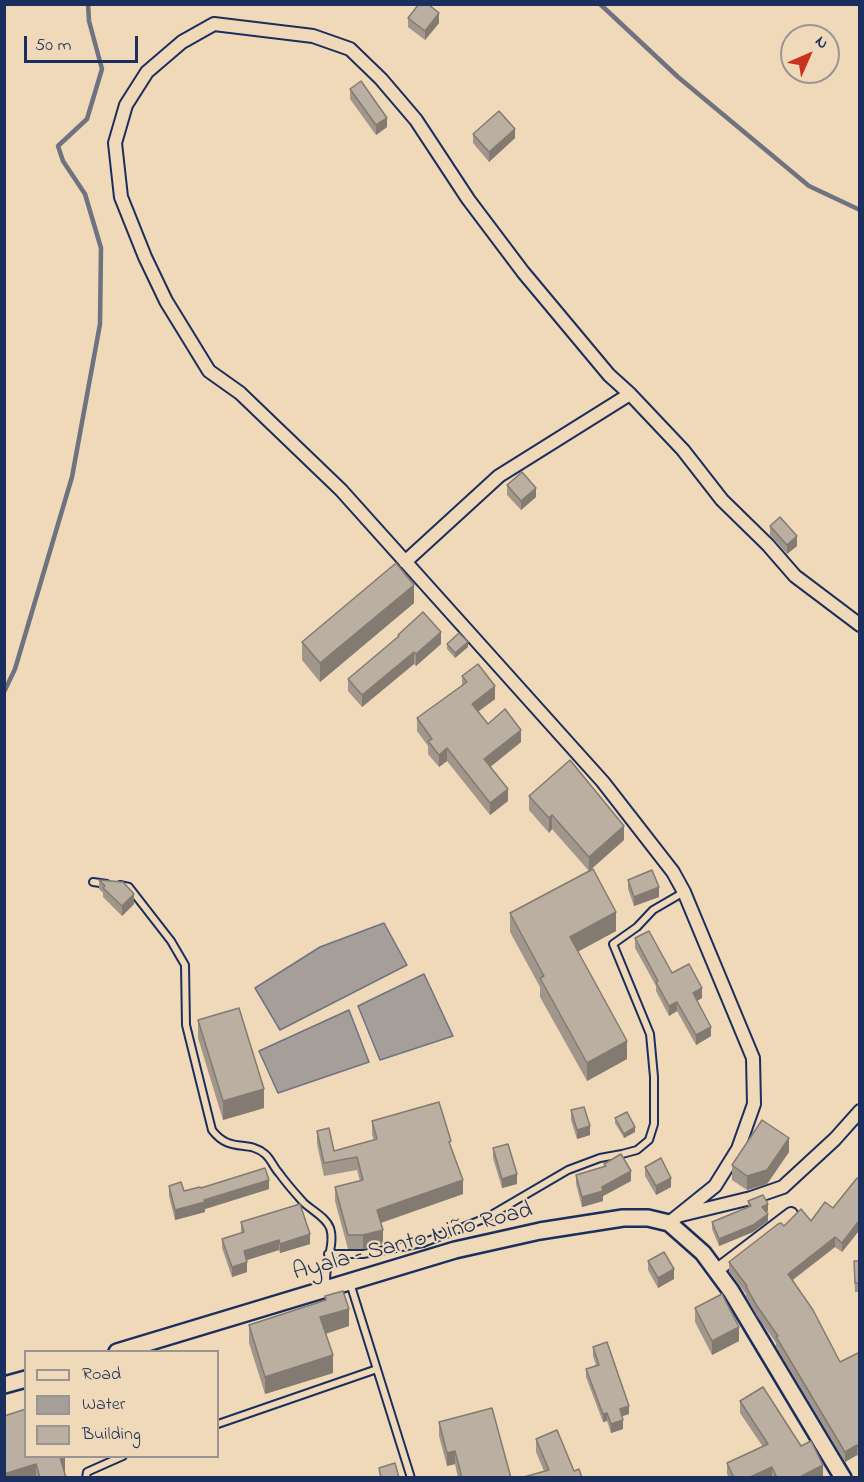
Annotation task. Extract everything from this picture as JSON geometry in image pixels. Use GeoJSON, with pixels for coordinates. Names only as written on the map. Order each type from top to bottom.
{"type":"FeatureCollection","features":[{"type":"Feature","properties":{"kind":"street"},"geometry":{"type":"LineString","coordinates":[[674,1219],[715,1186],[738,1149],[754,1104],[753,1058],[684,892],[673,872],[603,782],[341,490],[240,393],[209,371],[166,301],[145,257],[121,197],[115,143],[126,105],[147,72],[182,42],[214,24],[314,36],[350,49],[381,79],[416,120],[468,199],[523,272],[609,375],[683,450],[722,500],[768,545],[795,576],[860,625]]}},
{"type":"Feature","properties":{"kind":"street"},"geometry":{"type":"LineString","coordinates":[[405,562],[499,476],[630,394]]}},
{"type":"Feature","properties":{"kind":"street"},"geometry":{"type":"LineString","coordinates":[[674,1219],[752,1198],[783,1187],[835,1140],[860,1111]]}},
{"type":"Feature","properties":{"kind":"street"},"geometry":{"type":"LineString","coordinates":[[716,1271],[791,1214]]}},
{"type":"Feature","properties":{"kind":"street","name":"Ayala – Santo Niño Road"},"geometry":{"type":"LineString","coordinates":[[124,1350],[455,1250],[540,1230],[623,1218],[674,1219]]}},
{"type":"Feature","properties":{"kind":"street"},"geometry":{"type":"LineString","coordinates":[[674,1219],[703,1253],[731,1292],[843,1478]]}},
{"type":"Feature","properties":{"kind":"street"},"geometry":{"type":"LineString","coordinates":[[4,1386],[24,1380]]}},
{"type":"Feature","properties":{"kind":"lane"},"geometry":{"type":"LineString","coordinates":[[93,882],[129,886],[171,941],[185,965],[186,1025],[212,1130],[219,1139],[232,1145],[252,1148],[265,1154],[304,1203],[330,1228],[324,1279],[327,1288]]}},
{"type":"Feature","properties":{"kind":"lane"},"geometry":{"type":"LineString","coordinates":[[328,1254],[363,1254],[423,1243],[486,1218],[568,1170],[600,1158],[637,1150],[650,1140],[654,1124],[654,1077],[650,1034],[613,944],[637,927],[653,910],[684,892]]}},
{"type":"Feature","properties":{"kind":"lane"},"geometry":{"type":"LineString","coordinates":[[350,1282],[411,1478]]}},
{"type":"Feature","properties":{"kind":"lane"},"geometry":{"type":"LineString","coordinates":[[219,1424],[377,1369]]}},
{"type":"Feature","properties":{"kind":"lane"},"geometry":{"type":"LineString","coordinates":[[86,1478],[87,1472],[118,1458]]}},
{"type":"Feature","properties":{"kind":"water"},"geometry":{"type":"Polygon","coordinates":[[[384,923],[407,965],[280,1030],[255,988],[320,947],[384,923]]]}},
{"type":"Feature","properties":{"kind":"water"},"geometry":{"type":"Polygon","coordinates":[[[424,974],[453,1036],[380,1060],[358,1006],[424,974]]]}},
{"type":"Feature","properties":{"kind":"water"},"geometry":{"type":"Polygon","coordinates":[[[349,1010],[369,1062],[278,1093],[259,1051],[349,1010]]]}},
{"type":"Feature","properties":{"kind":"building"},"geometry":{"type":"Polygon","coordinates":[[[419,4],[428,4],[439,13],[425,31],[408,18],[419,4]]]}},
{"type":"Feature","properties":{"kind":"building"},"geometry":{"type":"Polygon","coordinates":[[[361,81],[387,118],[376,125],[350,89],[361,81]]]}},
{"type":"Feature","properties":{"kind":"building"},"geometry":{"type":"Polygon","coordinates":[[[499,111],[515,129],[489,152],[473,134],[499,111]]]}},
{"type":"Feature","properties":{"kind":"building"},"geometry":{"type":"Polygon","coordinates":[[[522,472],[536,488],[521,501],[507,485],[522,472]]]}},
{"type":"Feature","properties":{"kind":"building"},"geometry":{"type":"Polygon","coordinates":[[[780,517],[797,536],[787,545],[770,526],[780,517]]]}},
{"type":"Feature","properties":{"kind":"building"},"geometry":{"type":"Polygon","coordinates":[[[396,563],[414,585],[320,663],[302,642],[396,563]]]}},
{"type":"Feature","properties":{"kind":"building"},"geometry":{"type":"Polygon","coordinates":[[[423,612],[441,632],[362,695],[348,679],[399,636],[423,612]]]}},
{"type":"Feature","properties":{"kind":"building"},"geometry":{"type":"Polygon","coordinates":[[[459,633],[468,642],[455,653],[447,644],[459,633]]]}},
{"type":"Feature","properties":{"kind":"building"},"geometry":{"type":"Polygon","coordinates":[[[478,664],[495,686],[472,704],[488,724],[505,709],[521,730],[484,759],[508,789],[490,803],[447,748],[439,755],[428,741],[432,739],[417,718],[467,682],[462,676],[478,664]]]}},
{"type":"Feature","properties":{"kind":"building"},"geometry":{"type":"Polygon","coordinates":[[[570,760],[624,826],[589,857],[552,815],[549,818],[529,796],[570,760]]]}},
{"type":"Feature","properties":{"kind":"building"},"geometry":{"type":"Polygon","coordinates":[[[593,869],[616,912],[570,937],[627,1041],[587,1063],[540,978],[544,976],[510,913],[593,869]]]}},
{"type":"Feature","properties":{"kind":"building"},"geometry":{"type":"Polygon","coordinates":[[[652,870],[659,887],[634,897],[628,880],[652,870]]]}},
{"type":"Feature","properties":{"kind":"building"},"geometry":{"type":"Polygon","coordinates":[[[99,880],[123,882],[134,894],[122,906],[103,888],[105,886],[99,880]]]}},
{"type":"Feature","properties":{"kind":"building"},"geometry":{"type":"Polygon","coordinates":[[[649,931],[672,973],[689,964],[702,988],[693,993],[711,1027],[696,1035],[677,1002],[669,1006],[635,938],[649,931]]]}},
{"type":"Feature","properties":{"kind":"building"},"geometry":{"type":"Polygon","coordinates":[[[239,1008],[264,1089],[223,1101],[198,1020],[239,1008]]]}},
{"type":"Feature","properties":{"kind":"building"},"geometry":{"type":"Polygon","coordinates":[[[439,1102],[451,1141],[449,1142],[463,1180],[377,1210],[383,1230],[363,1235],[348,1235],[335,1187],[363,1180],[357,1157],[324,1163],[317,1131],[329,1128],[334,1151],[377,1139],[372,1121],[439,1102]]]}},
{"type":"Feature","properties":{"kind":"building"},"geometry":{"type":"Polygon","coordinates":[[[584,1107],[590,1126],[577,1130],[571,1110],[584,1107]]]}},
{"type":"Feature","properties":{"kind":"building"},"geometry":{"type":"Polygon","coordinates":[[[627,1112],[635,1127],[624,1134],[615,1118],[627,1112]]]}},
{"type":"Feature","properties":{"kind":"building"},"geometry":{"type":"Polygon","coordinates":[[[762,1120],[789,1138],[767,1170],[747,1176],[732,1165],[762,1120]]]}},
{"type":"Feature","properties":{"kind":"building"},"geometry":{"type":"Polygon","coordinates":[[[508,1144],[517,1174],[502,1179],[493,1148],[508,1144]]]}},
{"type":"Feature","properties":{"kind":"building"},"geometry":{"type":"Polygon","coordinates":[[[621,1154],[631,1171],[602,1187],[603,1191],[582,1197],[576,1175],[606,1166],[604,1164],[621,1154]]]}},
{"type":"Feature","properties":{"kind":"building"},"geometry":{"type":"Polygon","coordinates":[[[661,1158],[671,1178],[656,1186],[645,1167],[661,1158]]]}},
{"type":"Feature","properties":{"kind":"building"},"geometry":{"type":"Polygon","coordinates":[[[265,1168],[269,1180],[175,1210],[169,1186],[181,1182],[184,1191],[201,1188],[265,1168]]]}},
{"type":"Feature","properties":{"kind":"building"},"geometry":{"type":"Polygon","coordinates":[[[857,1178],[860,1180],[860,1223],[858,1222],[842,1243],[835,1237],[788,1274],[813,1310],[840,1362],[860,1352],[860,1450],[857,1445],[845,1452],[776,1337],[778,1336],[729,1262],[778,1224],[781,1223],[784,1226],[801,1209],[811,1221],[825,1202],[833,1208],[857,1178]]]}},
{"type":"Feature","properties":{"kind":"building"},"geometry":{"type":"Polygon","coordinates":[[[763,1195],[768,1204],[762,1207],[768,1214],[753,1225],[719,1239],[712,1222],[751,1206],[748,1201],[763,1195]]]}},
{"type":"Feature","properties":{"kind":"building"},"geometry":{"type":"Polygon","coordinates":[[[300,1204],[310,1234],[280,1244],[279,1240],[244,1251],[247,1262],[232,1267],[222,1239],[244,1232],[241,1222],[300,1204]]]}},
{"type":"Feature","properties":{"kind":"building"},"geometry":{"type":"Polygon","coordinates":[[[664,1252],[674,1269],[658,1278],[648,1261],[664,1252]]]}},
{"type":"Feature","properties":{"kind":"building"},"geometry":{"type":"Polygon","coordinates":[[[854,1261],[860,1261],[860,1283],[855,1283],[854,1261]]]}},
{"type":"Feature","properties":{"kind":"building"},"geometry":{"type":"Polygon","coordinates":[[[343,1291],[349,1309],[320,1317],[333,1355],[265,1377],[249,1325],[326,1300],[325,1296],[343,1291]]]}},
{"type":"Feature","properties":{"kind":"building"},"geometry":{"type":"Polygon","coordinates":[[[722,1294],[739,1327],[712,1341],[695,1308],[722,1294]]]}},
{"type":"Feature","properties":{"kind":"building"},"geometry":{"type":"Polygon","coordinates":[[[607,1342],[629,1406],[620,1409],[623,1420],[611,1424],[607,1413],[603,1414],[586,1369],[599,1365],[593,1347],[607,1342]]]}},
{"type":"Feature","properties":{"kind":"building"},"geometry":{"type":"Polygon","coordinates":[[[763,1387],[801,1446],[811,1441],[823,1465],[798,1478],[777,1478],[772,1467],[748,1478],[734,1478],[727,1463],[768,1444],[740,1401],[763,1387]]]}},
{"type":"Feature","properties":{"kind":"building"},"geometry":{"type":"Polygon","coordinates":[[[492,1408],[511,1478],[462,1478],[455,1451],[447,1453],[439,1422],[492,1408]]]}},
{"type":"Feature","properties":{"kind":"building"},"geometry":{"type":"Polygon","coordinates":[[[24,1410],[24,1458],[60,1458],[66,1478],[40,1478],[36,1464],[4,1474],[4,1416],[24,1410]]]}},
{"type":"Feature","properties":{"kind":"building"},"geometry":{"type":"Polygon","coordinates":[[[557,1430],[574,1471],[579,1469],[582,1478],[520,1478],[549,1470],[536,1439],[557,1430]]]}},
{"type":"Feature","properties":{"kind":"building"},"geometry":{"type":"Polygon","coordinates":[[[395,1463],[399,1478],[381,1478],[379,1468],[395,1463]]]}},
{"type":"Feature","properties":{"kind":"waterway"},"geometry":{"type":"LineString","coordinates":[[4,692],[15,669],[72,477],[100,324],[101,248],[85,194],[63,161],[58,146],[87,119],[102,69],[89,21],[88,4]]}},
{"type":"Feature","properties":{"kind":"waterway"},"geometry":{"type":"LineString","coordinates":[[600,4],[678,77],[809,186],[860,210]]}}]}
